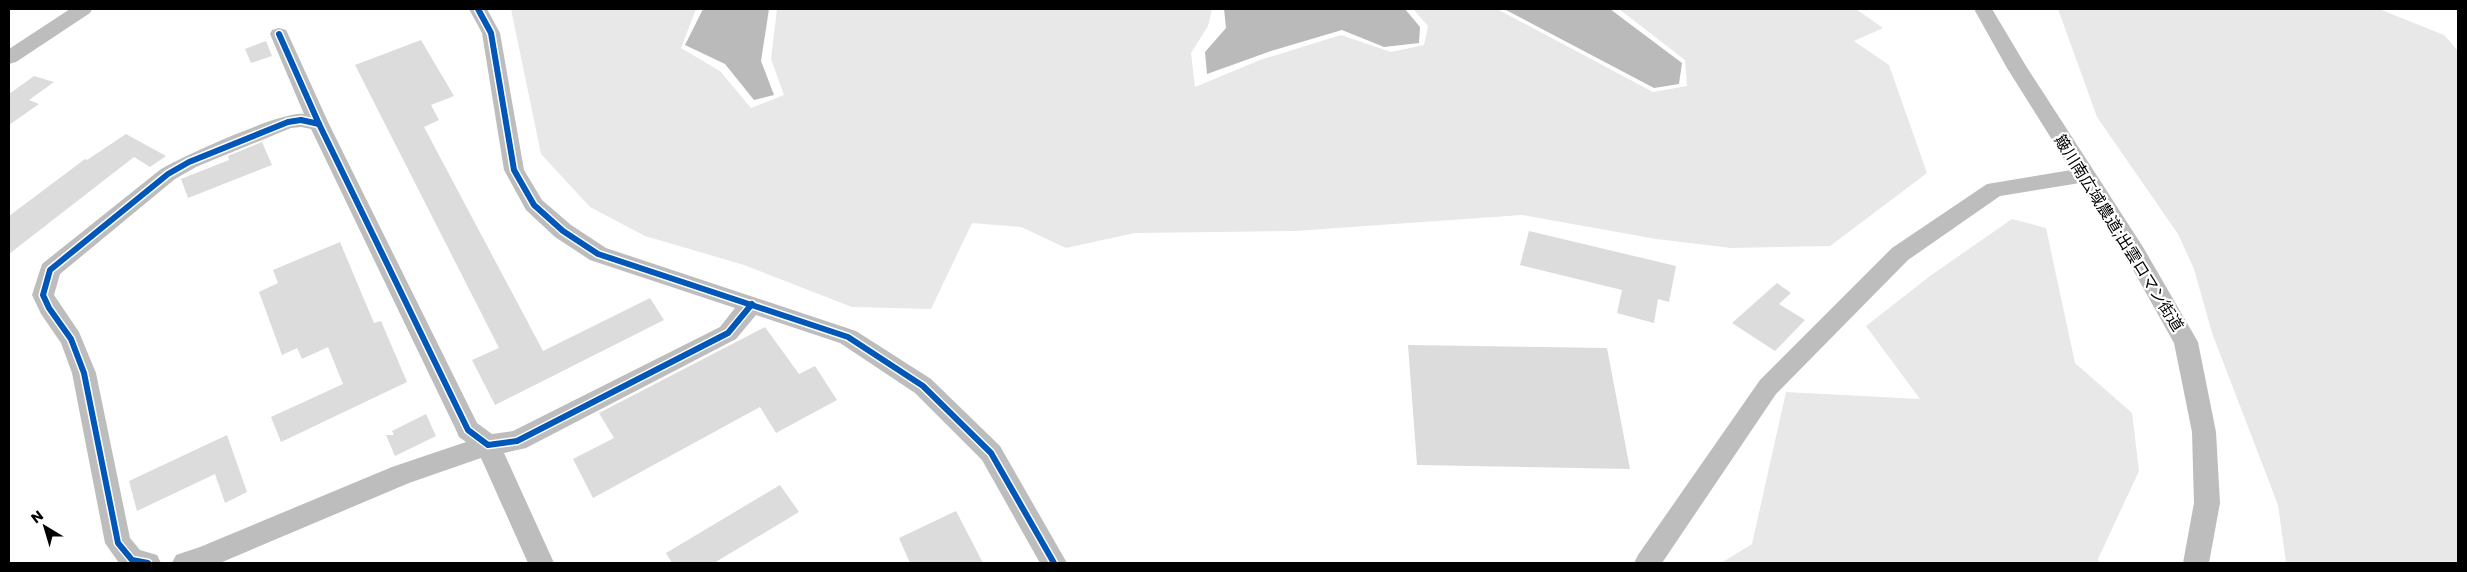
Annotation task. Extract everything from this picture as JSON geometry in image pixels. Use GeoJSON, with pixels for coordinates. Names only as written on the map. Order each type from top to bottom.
{"type":"FeatureCollection","features":[{"type":"Feature","properties":{"kind":"street"},"geometry":{"type":"LineString","coordinates":[[9,58],[83,9]]}},
{"type":"Feature","properties":{"kind":"street"},"geometry":{"type":"LineString","coordinates":[[478,9],[491,34],[514,170],[534,205],[563,231],[598,254],[848,337],[923,386],[991,453],[1054,563]]}},
{"type":"Feature","properties":{"kind":"street","name":"簸川南広域農道;出雲ロマン街道"},"geometry":{"type":"LineString","coordinates":[[1983,9],[2017,68],[2135,253],[2186,342],[2204,432],[2207,503],[2196,563]]}},
{"type":"Feature","properties":{"kind":"street"},"geometry":{"type":"LineString","coordinates":[[279,34],[319,124],[468,430],[488,445],[541,563]]}},
{"type":"Feature","properties":{"kind":"street"},"geometry":{"type":"LineString","coordinates":[[148,563],[132,560],[118,543],[84,373],[71,339],[49,308],[43,295],[50,270],[168,174],[188,162],[288,122],[301,120],[319,124]]}},
{"type":"Feature","properties":{"kind":"street"},"geometry":{"type":"LineString","coordinates":[[1647,563],[1768,387],[1900,254],[1994,189],[2084,175]]}},
{"type":"Feature","properties":{"kind":"street"},"geometry":{"type":"LineString","coordinates":[[185,563],[203,558],[401,475],[488,445],[517,441],[728,333],[752,304]]}},
{"type":"Feature","properties":{"kind":"shaded area"},"geometry":{"type":"Polygon","coordinates":[[[511,9],[696,9],[681,48],[720,71],[751,108],[784,95],[771,59],[777,9],[1212,9],[1208,26],[1191,53],[1195,87],[1260,60],[1341,35],[1391,52],[1424,45],[1428,26],[1413,9],[1497,9],[1653,92],[1687,86],[1685,60],[1619,9],[1856,9],[1883,28],[1854,41],[1889,65],[1927,173],[1830,246],[1731,248],[1656,239],[1522,215],[1295,231],[1135,233],[1066,248],[1021,227],[972,223],[931,309],[852,307],[744,265],[645,236],[590,207],[541,154],[511,9]]]}},
{"type":"Feature","properties":{"kind":"shaded area"},"geometry":{"type":"Polygon","coordinates":[[[703,9],[769,9],[761,61],[774,95],[754,100],[725,64],[685,45],[703,9]]]}},
{"type":"Feature","properties":{"kind":"shaded area"},"geometry":{"type":"Polygon","coordinates":[[[1224,9],[1405,9],[1420,27],[1419,43],[1384,47],[1342,30],[1271,51],[1207,74],[1205,52],[1226,28],[1224,9]]]}},
{"type":"Feature","properties":{"kind":"shaded area"},"geometry":{"type":"Polygon","coordinates":[[[1504,9],[1610,9],[1682,63],[1679,84],[1654,88],[1504,9]]]}},
{"type":"Feature","properties":{"kind":"shaded area"},"geometry":{"type":"Polygon","coordinates":[[[2058,9],[2379,9],[2444,35],[2458,51],[2458,563],[2286,563],[2278,505],[2212,333],[2194,269],[2178,234],[2097,117],[2058,9]]]}},
{"type":"Feature","properties":{"kind":"shaded area"},"geometry":{"type":"Polygon","coordinates":[[[2012,219],[2046,228],[2075,363],[2132,413],[2139,471],[2098,559],[2100,563],[1721,563],[1752,544],[1786,392],[1920,399],[1866,326],[1930,276],[2012,219]]]}},
{"type":"Feature","properties":{"kind":"building"},"geometry":{"type":"Polygon","coordinates":[[[421,40],[454,96],[431,105],[439,120],[424,127],[543,351],[650,298],[664,320],[495,405],[472,360],[499,348],[355,65],[421,40]]]}},
{"type":"Feature","properties":{"kind":"building"},"geometry":{"type":"Polygon","coordinates":[[[266,41],[272,56],[251,63],[245,49],[266,41]]]}},
{"type":"Feature","properties":{"kind":"building"},"geometry":{"type":"Polygon","coordinates":[[[34,76],[54,82],[29,100],[39,104],[9,125],[9,94],[34,76]]]}},
{"type":"Feature","properties":{"kind":"building"},"geometry":{"type":"Polygon","coordinates":[[[126,134],[166,156],[150,167],[134,157],[9,254],[9,216],[85,159],[87,160],[126,134]]]}},
{"type":"Feature","properties":{"kind":"building"},"geometry":{"type":"Polygon","coordinates":[[[262,142],[272,165],[188,198],[181,179],[229,160],[228,156],[262,142]]]}},
{"type":"Feature","properties":{"kind":"building"},"geometry":{"type":"Polygon","coordinates":[[[1529,231],[1676,266],[1669,302],[1658,299],[1654,323],[1617,313],[1622,290],[1520,265],[1529,231]]]}},
{"type":"Feature","properties":{"kind":"building"},"geometry":{"type":"Polygon","coordinates":[[[340,242],[374,323],[381,321],[407,382],[281,442],[271,417],[343,384],[328,347],[302,359],[297,348],[282,355],[259,292],[278,283],[273,270],[340,242]]]}},
{"type":"Feature","properties":{"kind":"building"},"geometry":{"type":"Polygon","coordinates":[[[1777,283],[1791,293],[1779,304],[1805,320],[1775,351],[1732,323],[1777,283]]]}},
{"type":"Feature","properties":{"kind":"building"},"geometry":{"type":"Polygon","coordinates":[[[765,327],[799,374],[815,366],[837,400],[776,433],[760,407],[593,498],[573,459],[614,438],[599,413],[765,327]]]}},
{"type":"Feature","properties":{"kind":"building"},"geometry":{"type":"Polygon","coordinates":[[[1408,345],[1607,348],[1630,469],[1417,465],[1408,345]]]}},
{"type":"Feature","properties":{"kind":"building"},"geometry":{"type":"Polygon","coordinates":[[[426,414],[436,436],[395,456],[386,435],[394,435],[392,431],[426,414]]]}},
{"type":"Feature","properties":{"kind":"building"},"geometry":{"type":"Polygon","coordinates":[[[227,435],[247,492],[225,503],[215,474],[137,511],[129,481],[227,435]]]}},
{"type":"Feature","properties":{"kind":"building"},"geometry":{"type":"Polygon","coordinates":[[[780,485],[799,512],[714,563],[672,563],[666,553],[780,485]]]}},
{"type":"Feature","properties":{"kind":"building"},"geometry":{"type":"Polygon","coordinates":[[[956,511],[983,563],[910,563],[899,538],[956,511]]]}},
{"type":"Feature","properties":{"kind":"cycle path"},"geometry":{"type":"LineString","coordinates":[[478,9],[491,33],[514,170],[534,205],[563,231],[598,254],[848,337],[923,386],[991,453],[1054,563]]}},
{"type":"Feature","properties":{"kind":"cycle path"},"geometry":{"type":"LineString","coordinates":[[279,34],[319,124],[468,430],[488,445],[517,441],[728,333],[752,304]]}},
{"type":"Feature","properties":{"kind":"cycle path"},"geometry":{"type":"LineString","coordinates":[[148,563],[132,560],[118,543],[84,373],[71,339],[49,308],[43,295],[50,270],[168,174],[189,162],[288,122],[301,120],[319,124]]}}]}
